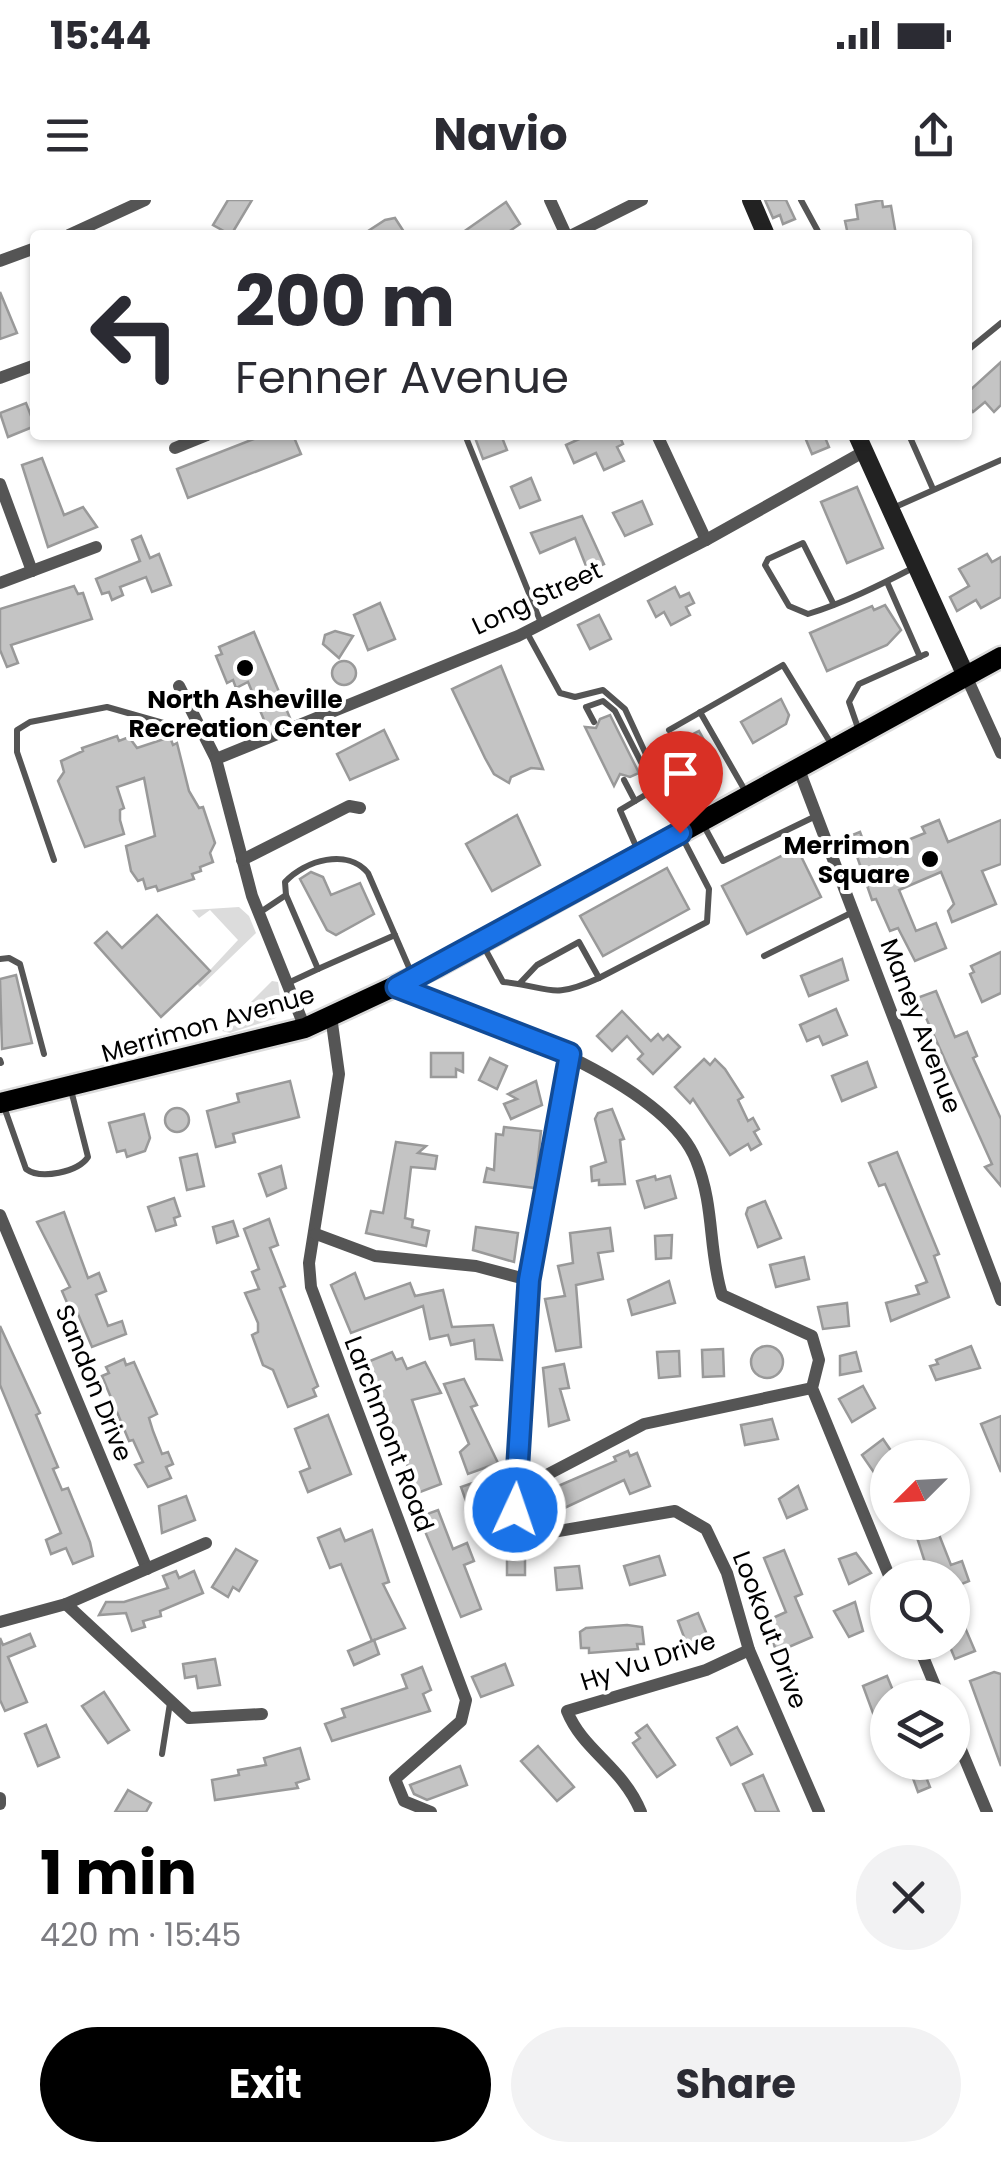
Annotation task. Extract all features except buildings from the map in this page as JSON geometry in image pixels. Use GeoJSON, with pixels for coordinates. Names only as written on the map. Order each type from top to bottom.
{"type":"FeatureCollection","features":[{"type":"Feature","properties":{"kind":"main road","name":"Merrimon Avenue"},"geometry":{"type":"LineString","coordinates":[[1,1103],[305,1028],[406,982],[1001,657]]}},
{"type":"Feature","properties":{"kind":"street"},"geometry":{"type":"LineString","coordinates":[[80,230],[145,200]]}},
{"type":"Feature","properties":{"kind":"street"},"geometry":{"type":"LineString","coordinates":[[550,200],[566,230]]}},
{"type":"Feature","properties":{"kind":"street"},"geometry":{"type":"LineString","coordinates":[[579,230],[642,200]]}},
{"type":"Feature","properties":{"kind":"street"},"geometry":{"type":"LineString","coordinates":[[751,200],[764,230]]}},
{"type":"Feature","properties":{"kind":"street"},"geometry":{"type":"LineString","coordinates":[[0,261],[30,250]]}},
{"type":"Feature","properties":{"kind":"street"},"geometry":{"type":"LineString","coordinates":[[0,378],[30,367]]}},
{"type":"Feature","properties":{"kind":"street"},"geometry":{"type":"LineString","coordinates":[[175,448],[194,440]]}},
{"type":"Feature","properties":{"kind":"street"},"geometry":{"type":"LineString","coordinates":[[659,440],[706,540]]}},
{"type":"Feature","properties":{"kind":"street"},"geometry":{"type":"LineString","coordinates":[[861,443],[1001,753]]}},
{"type":"Feature","properties":{"kind":"street","name":"Long Street"},"geometry":{"type":"LineString","coordinates":[[216,759],[526,632],[706,540],[861,443]]}},
{"type":"Feature","properties":{"kind":"street"},"geometry":{"type":"LineString","coordinates":[[0,484],[32,572]]}},
{"type":"Feature","properties":{"kind":"street"},"geometry":{"type":"LineString","coordinates":[[0,583],[96,547]]}},
{"type":"Feature","properties":{"kind":"street"},"geometry":{"type":"LineString","coordinates":[[179,686],[216,759],[258,914],[305,1028]]}},
{"type":"Feature","properties":{"kind":"street","name":"Maney Avenue"},"geometry":{"type":"LineString","coordinates":[[798,767],[1001,1300]]}},
{"type":"Feature","properties":{"kind":"street"},"geometry":{"type":"LineString","coordinates":[[242,860],[349,806],[360,808]]}},
{"type":"Feature","properties":{"kind":"street"},"geometry":{"type":"LineString","coordinates":[[406,982],[570,1054],[668,1120],[694,1156],[712,1206],[714,1266],[722,1294],[812,1336],[819,1360],[812,1388],[883,1560]]}},
{"type":"Feature","properties":{"kind":"street","name":"Larchmont Road"},"geometry":{"type":"LineString","coordinates":[[331,1016],[339,1074],[309,1263],[318,1311],[466,1700],[461,1721],[395,1779],[404,1801],[431,1812]]}},
{"type":"Feature","properties":{"kind":"street","name":"Lookout Drive"},"geometry":{"type":"LineString","coordinates":[[570,1054],[529,1280],[515,1510],[522,1526],[541,1534],[675,1511],[706,1529],[727,1573],[749,1650],[819,1812]]}},
{"type":"Feature","properties":{"kind":"street","name":"Sandon Drive"},"geometry":{"type":"LineString","coordinates":[[0,1215],[146,1569]]}},
{"type":"Feature","properties":{"kind":"street"},"geometry":{"type":"LineString","coordinates":[[316,1234],[375,1256],[476,1266],[529,1280]]}},
{"type":"Feature","properties":{"kind":"street"},"geometry":{"type":"LineString","coordinates":[[516,1491],[644,1424],[812,1388]]}},
{"type":"Feature","properties":{"kind":"street"},"geometry":{"type":"LineString","coordinates":[[0,1622],[66,1604],[206,1543]]}},
{"type":"Feature","properties":{"kind":"street"},"geometry":{"type":"LineString","coordinates":[[66,1604],[189,1718],[262,1714]]}},
{"type":"Feature","properties":{"kind":"street","name":"Hy Vu Drive"},"geometry":{"type":"LineString","coordinates":[[640,1812],[632,1791],[607,1758],[576,1734],[567,1710],[706,1670],[749,1650]]}},
{"type":"Feature","properties":{"kind":"street"},"geometry":{"type":"LineString","coordinates":[[970,1770],[988,1812]]}},
{"type":"Feature","properties":{"kind":"lane"},"geometry":{"type":"LineString","coordinates":[[801,200],[817,230]]}},
{"type":"Feature","properties":{"kind":"lane"},"geometry":{"type":"LineString","coordinates":[[972,347],[1001,322]]}},
{"type":"Feature","properties":{"kind":"lane"},"geometry":{"type":"LineString","coordinates":[[467,440],[542,624]]}},
{"type":"Feature","properties":{"kind":"lane"},"geometry":{"type":"LineString","coordinates":[[911,440],[934,490]]}},
{"type":"Feature","properties":{"kind":"lane"},"geometry":{"type":"LineString","coordinates":[[889,510],[1001,460]]}},
{"type":"Feature","properties":{"kind":"lane"},"geometry":{"type":"LineString","coordinates":[[834,605],[803,543],[768,559],[765,565],[770,576],[796,612],[808,614],[834,605],[886,582],[914,567]]}},
{"type":"Feature","properties":{"kind":"lane"},"geometry":{"type":"LineString","coordinates":[[860,734],[849,695],[859,684],[923,656],[886,582]]}},
{"type":"Feature","properties":{"kind":"lane"},"geometry":{"type":"LineString","coordinates":[[526,632],[560,692],[576,697],[603,690],[617,698],[656,776],[690,827],[723,861],[817,816]]}},
{"type":"Feature","properties":{"kind":"lane"},"geometry":{"type":"LineString","coordinates":[[669,730],[783,665],[834,748]]}},
{"type":"Feature","properties":{"kind":"lane"},"geometry":{"type":"LineString","coordinates":[[594,722],[586,707],[603,701],[615,710],[647,774],[656,776]]}},
{"type":"Feature","properties":{"kind":"lane"},"geometry":{"type":"LineString","coordinates":[[54,860],[17,752],[17,730],[78,710],[107,708],[203,734]]}},
{"type":"Feature","properties":{"kind":"lane"},"geometry":{"type":"LineString","coordinates":[[700,712],[748,795]]}},
{"type":"Feature","properties":{"kind":"lane"},"geometry":{"type":"LineString","coordinates":[[624,780],[634,801]]}},
{"type":"Feature","properties":{"kind":"lane"},"geometry":{"type":"LineString","coordinates":[[640,854],[620,810],[662,785]]}},
{"type":"Feature","properties":{"kind":"lane"},"geometry":{"type":"LineString","coordinates":[[480,942],[503,982],[520,983],[542,992],[569,992],[707,922],[709,889],[690,827]]}},
{"type":"Feature","properties":{"kind":"lane"},"geometry":{"type":"LineString","coordinates":[[318,969],[286,895],[286,882],[308,866],[348,858],[359,861],[395,935],[406,982]]}},
{"type":"Feature","properties":{"kind":"lane"},"geometry":{"type":"LineString","coordinates":[[258,914],[286,895]]}},
{"type":"Feature","properties":{"kind":"lane"},"geometry":{"type":"LineString","coordinates":[[764,956],[854,912]]}},
{"type":"Feature","properties":{"kind":"lane"},"geometry":{"type":"LineString","coordinates":[[287,983],[395,935]]}},
{"type":"Feature","properties":{"kind":"lane"},"geometry":{"type":"LineString","coordinates":[[520,983],[537,965],[579,942],[599,978]]}},
{"type":"Feature","properties":{"kind":"lane"},"geometry":{"type":"LineString","coordinates":[[0,959],[9,958],[20,964],[44,1054]]}},
{"type":"Feature","properties":{"kind":"lane"},"geometry":{"type":"LineString","coordinates":[[1,1103],[26,1169],[34,1175],[50,1174],[83,1164],[88,1157],[70,1088]]}},
{"type":"Feature","properties":{"kind":"lane"},"geometry":{"type":"LineString","coordinates":[[162,1754],[170,1702]]}},
{"type":"Feature","properties":{"kind":"shaded area"},"geometry":{"type":"Polygon","coordinates":[[[239,907],[249,916],[256,933],[200,987],[197,984],[238,940],[210,910],[199,918],[192,910],[239,907]]]}},
{"type":"Feature","properties":{"kind":"shaded area"},"geometry":{"type":"Polygon","coordinates":[[[272,981],[278,982],[281,1004],[276,1018],[230,1033],[222,1031],[272,981]]]}},
{"type":"Feature","properties":{"kind":"place","name":"North Asheville Recreation Center"},"geometry":{"type":"Point","coordinates":[245,668]}},
{"type":"Feature","properties":{"kind":"place","name":"Merrimon Square"},"geometry":{"type":"Point","coordinates":[930,859]}},
{"type":"Feature","properties":{"kind":"route"},"geometry":{"type":"LineString","coordinates":[[515,1510],[529,1280],[570,1054],[397,987],[680,833]]}}]}
